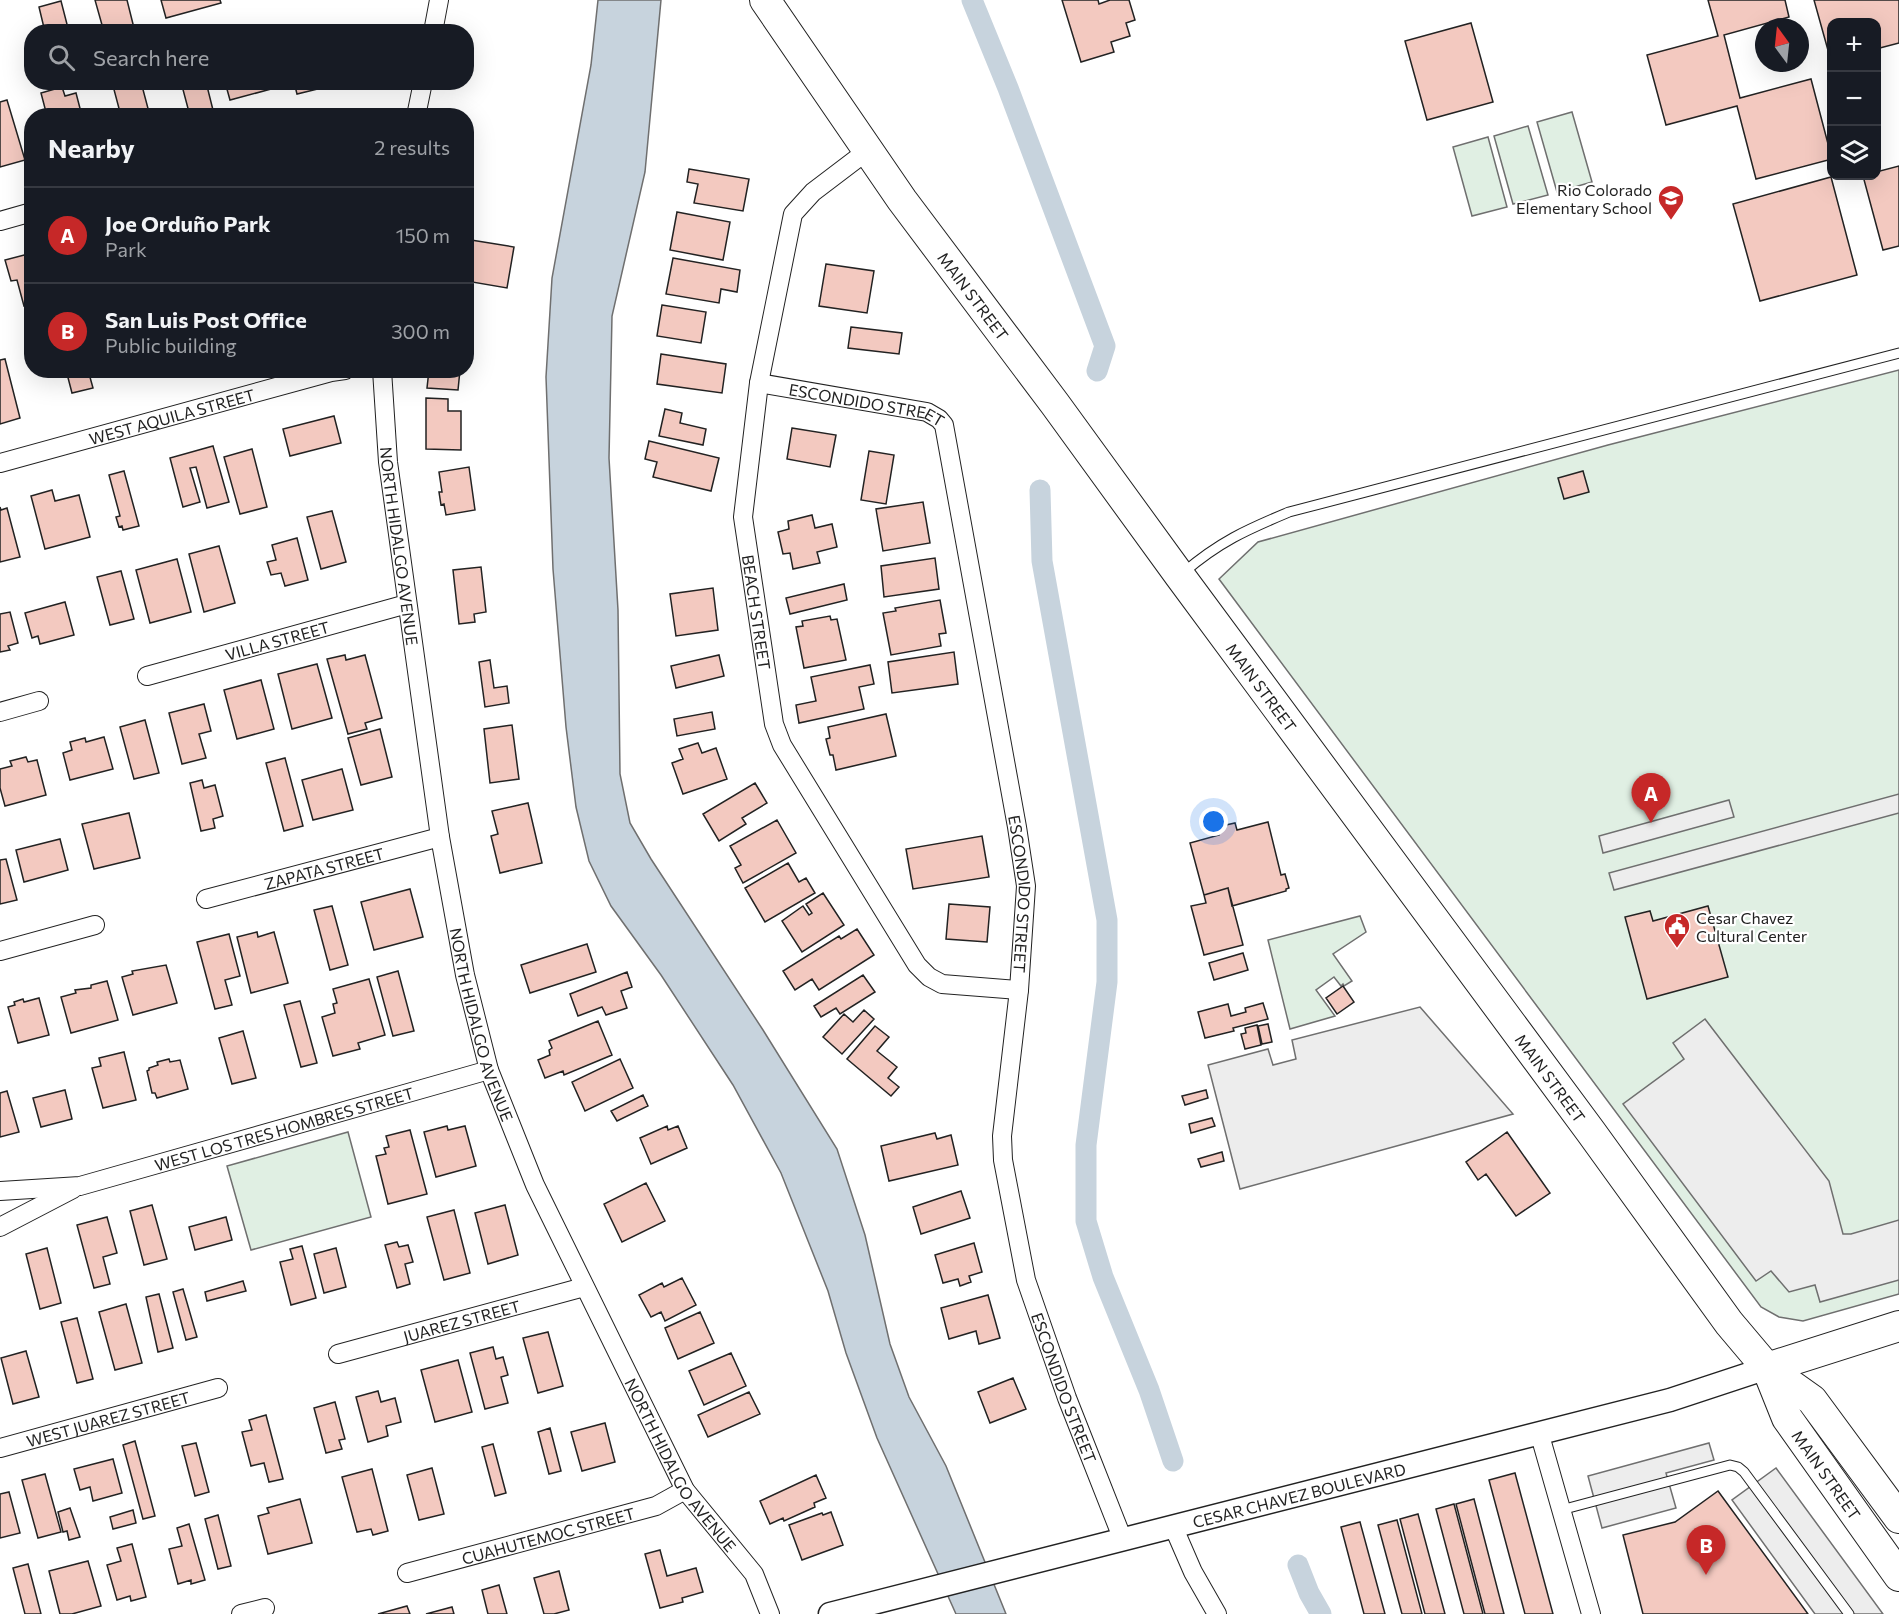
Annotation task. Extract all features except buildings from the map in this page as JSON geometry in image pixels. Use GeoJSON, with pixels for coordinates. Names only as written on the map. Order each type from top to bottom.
{"type":"FeatureCollection","features":[{"type":"Feature","properties":{"kind":"highway","name":"MAIN STREET"},"geometry":{"type":"LineString","coordinates":[[765,0],[902,201],[1055,404],[1729,1323],[1767,1368],[1812,1400],[1899,1518]]}},
{"type":"Feature","properties":{"kind":"highway"},"geometry":{"type":"LineString","coordinates":[[1767,1368],[1899,1326]]}},
{"type":"Feature","properties":{"kind":"highway","name":"MAIN STREET"},"geometry":{"type":"LineString","coordinates":[[1767,1368],[1787,1418],[1899,1576]]}},
{"type":"Feature","properties":{"kind":"street"},"geometry":{"type":"LineString","coordinates":[[435,24],[440,0]]}},
{"type":"Feature","properties":{"kind":"street"},"geometry":{"type":"LineString","coordinates":[[418,108],[421,90]]}},
{"type":"Feature","properties":{"kind":"street","name":"BEACH STREET"},"geometry":{"type":"LineString","coordinates":[[867,151],[813,192],[793,214],[759,383],[743,518],[774,724],[782,745],[917,965],[929,977],[942,984],[1019,990]]}},
{"type":"Feature","properties":{"kind":"street"},"geometry":{"type":"LineString","coordinates":[[0,220],[24,214]]}},
{"type":"Feature","properties":{"kind":"street","name":"WEST AQUILA STREET"},"geometry":{"type":"LineString","coordinates":[[0,463],[309,378]]}},
{"type":"Feature","properties":{"kind":"street","name":"NORTH HIDALGO AVENUE"},"geometry":{"type":"LineString","coordinates":[[383,378],[388,462],[440,837],[465,975],[489,1070],[535,1185],[685,1490],[754,1574],[770,1614]]}},
{"type":"Feature","properties":{"kind":"street","name":"ESCONDIDO STREET"},"geometry":{"type":"LineString","coordinates":[[759,383],[927,412],[944,425],[1026,886],[1019,990],[1002,1137],[1003,1161],[1026,1280],[1067,1398],[1123,1540]]}},
{"type":"Feature","properties":{"kind":"street","name":"VILLA STREET"},"geometry":{"type":"LineString","coordinates":[[147,676],[406,604]]}},
{"type":"Feature","properties":{"kind":"street"},"geometry":{"type":"LineString","coordinates":[[0,712],[39,701]]}},
{"type":"Feature","properties":{"kind":"street","name":"ZAPATA STREET"},"geometry":{"type":"LineString","coordinates":[[206,899],[440,837]]}},
{"type":"Feature","properties":{"kind":"street"},"geometry":{"type":"LineString","coordinates":[[0,951],[95,925]]}},
{"type":"Feature","properties":{"kind":"street","name":"WEST LOS TRES HOMBRES STREET"},"geometry":{"type":"LineString","coordinates":[[0,1227],[80,1186],[489,1070]]}},
{"type":"Feature","properties":{"kind":"street","name":"WEST LOS TRES HOMBRES STREET"},"geometry":{"type":"LineString","coordinates":[[0,1191],[80,1186]]}},
{"type":"Feature","properties":{"kind":"street","name":"JUAREZ STREET"},"geometry":{"type":"LineString","coordinates":[[338,1354],[584,1287]]}},
{"type":"Feature","properties":{"kind":"street","name":"CESAR CHAVEZ BOULEVARD"},"geometry":{"type":"LineString","coordinates":[[830,1614],[1670,1400],[1767,1368]]}},
{"type":"Feature","properties":{"kind":"street","name":"WEST JUAREZ STREET"},"geometry":{"type":"LineString","coordinates":[[0,1448],[218,1388]]}},
{"type":"Feature","properties":{"kind":"street"},"geometry":{"type":"LineString","coordinates":[[1539,1432],[1591,1614]]}},
{"type":"Feature","properties":{"kind":"street","name":"CUAHUTEMOC STREET"},"geometry":{"type":"LineString","coordinates":[[407,1573],[656,1506],[685,1490]]}},
{"type":"Feature","properties":{"kind":"street"},"geometry":{"type":"LineString","coordinates":[[1173,1526],[1193,1572],[1217,1614]]}},
{"type":"Feature","properties":{"kind":"street"},"geometry":{"type":"LineString","coordinates":[[241,1614],[265,1608]]}},
{"type":"Feature","properties":{"kind":"lane"},"geometry":{"type":"LineString","coordinates":[[1180,576],[1205,554],[1239,533],[1289,512],[1899,353]]}},
{"type":"Feature","properties":{"kind":"lane"},"geometry":{"type":"LineString","coordinates":[[1562,1510],[1730,1465],[1738,1467],[1849,1614]]}},
{"type":"Feature","properties":{"kind":"green space"},"geometry":{"type":"Polygon","coordinates":[[[1572,112],[1592,182],[1557,192],[1537,122],[1572,112]]]}},
{"type":"Feature","properties":{"kind":"green space"},"geometry":{"type":"Polygon","coordinates":[[[1528,126],[1548,195],[1513,204],[1494,136],[1528,126]]]}},
{"type":"Feature","properties":{"kind":"green space"},"geometry":{"type":"Polygon","coordinates":[[[1488,137],[1507,207],[1472,216],[1453,147],[1488,137]]]}},
{"type":"Feature","properties":{"kind":"green space"},"geometry":{"type":"Polygon","coordinates":[[[1899,370],[1899,1294],[1803,1321],[1779,1317],[1761,1307],[1219,579],[1258,542],[1608,445],[1899,370]]]}},
{"type":"Feature","properties":{"kind":"green space"},"geometry":{"type":"Polygon","coordinates":[[[1360,916],[1366,932],[1333,954],[1352,981],[1341,986],[1334,977],[1316,990],[1335,1016],[1290,1029],[1268,940],[1360,916]]]}},
{"type":"Feature","properties":{"kind":"green space"},"geometry":{"type":"Polygon","coordinates":[[[348,1132],[371,1217],[251,1250],[227,1166],[348,1132]]]}},
{"type":"Feature","properties":{"kind":"shaded area"},"geometry":{"type":"Polygon","coordinates":[[[598,0],[661,0],[645,172],[612,316],[609,458],[618,610],[620,774],[630,823],[837,1149],[865,1235],[890,1344],[909,1397],[946,1466],[1006,1614],[956,1614],[877,1438],[846,1353],[828,1291],[781,1173],[733,1085],[661,975],[611,906],[589,861],[576,807],[566,727],[553,569],[546,377],[552,278],[591,65],[598,0]]]}},
{"type":"Feature","properties":{"kind":"shaded area"},"geometry":{"type":"Polygon","coordinates":[[[1899,794],[1899,813],[1614,890],[1609,873],[1899,794]]]}},
{"type":"Feature","properties":{"kind":"shaded area"},"geometry":{"type":"Polygon","coordinates":[[[1729,800],[1734,817],[1603,853],[1599,836],[1729,800]]]}},
{"type":"Feature","properties":{"kind":"shaded area"},"geometry":{"type":"Polygon","coordinates":[[[1420,1007],[1513,1114],[1240,1189],[1208,1065],[1268,1049],[1273,1065],[1296,1059],[1292,1040],[1420,1007]]]}},
{"type":"Feature","properties":{"kind":"shaded area"},"geometry":{"type":"Polygon","coordinates":[[[1705,1019],[1829,1181],[1843,1234],[1851,1234],[1899,1220],[1899,1280],[1820,1302],[1815,1285],[1789,1292],[1771,1271],[1756,1281],[1623,1104],[1684,1059],[1673,1043],[1705,1019]]]}},
{"type":"Feature","properties":{"kind":"shaded area"},"geometry":{"type":"Polygon","coordinates":[[[1709,1443],[1714,1460],[1666,1473],[1676,1508],[1602,1528],[1588,1476],[1709,1443]]]}},
{"type":"Feature","properties":{"kind":"shaded area"},"geometry":{"type":"Polygon","coordinates":[[[1776,1468],[1883,1614],[1815,1614],[1732,1500],[1776,1468]]]}},
{"type":"Feature","properties":{"kind":"waterway"},"geometry":{"type":"LineString","coordinates":[[972,0],[1008,88],[1105,346],[1097,371]]}},
{"type":"Feature","properties":{"kind":"waterway"},"geometry":{"type":"LineString","coordinates":[[1040,490],[1042,561],[1107,920],[1107,982],[1086,1145],[1086,1221],[1103,1277],[1149,1390],[1173,1461]]}},
{"type":"Feature","properties":{"kind":"waterway"},"geometry":{"type":"LineString","coordinates":[[1298,1565],[1309,1593],[1321,1614]]}},
{"type":"Feature","properties":{"kind":"place","name":"Rio Colorado Elementary School"},"geometry":{"type":"Point","coordinates":[1671,221]}},
{"type":"Feature","properties":{"kind":"place","name":"Joe Orduño Park"},"geometry":{"type":"Point","coordinates":[1651,823]}},
{"type":"Feature","properties":{"kind":"place","name":"Cesar Chavez Cultural Center"},"geometry":{"type":"Point","coordinates":[1677,949]}},
{"type":"Feature","properties":{"kind":"place","name":"San Luis Post Office"},"geometry":{"type":"Point","coordinates":[1706,1575]}}]}
